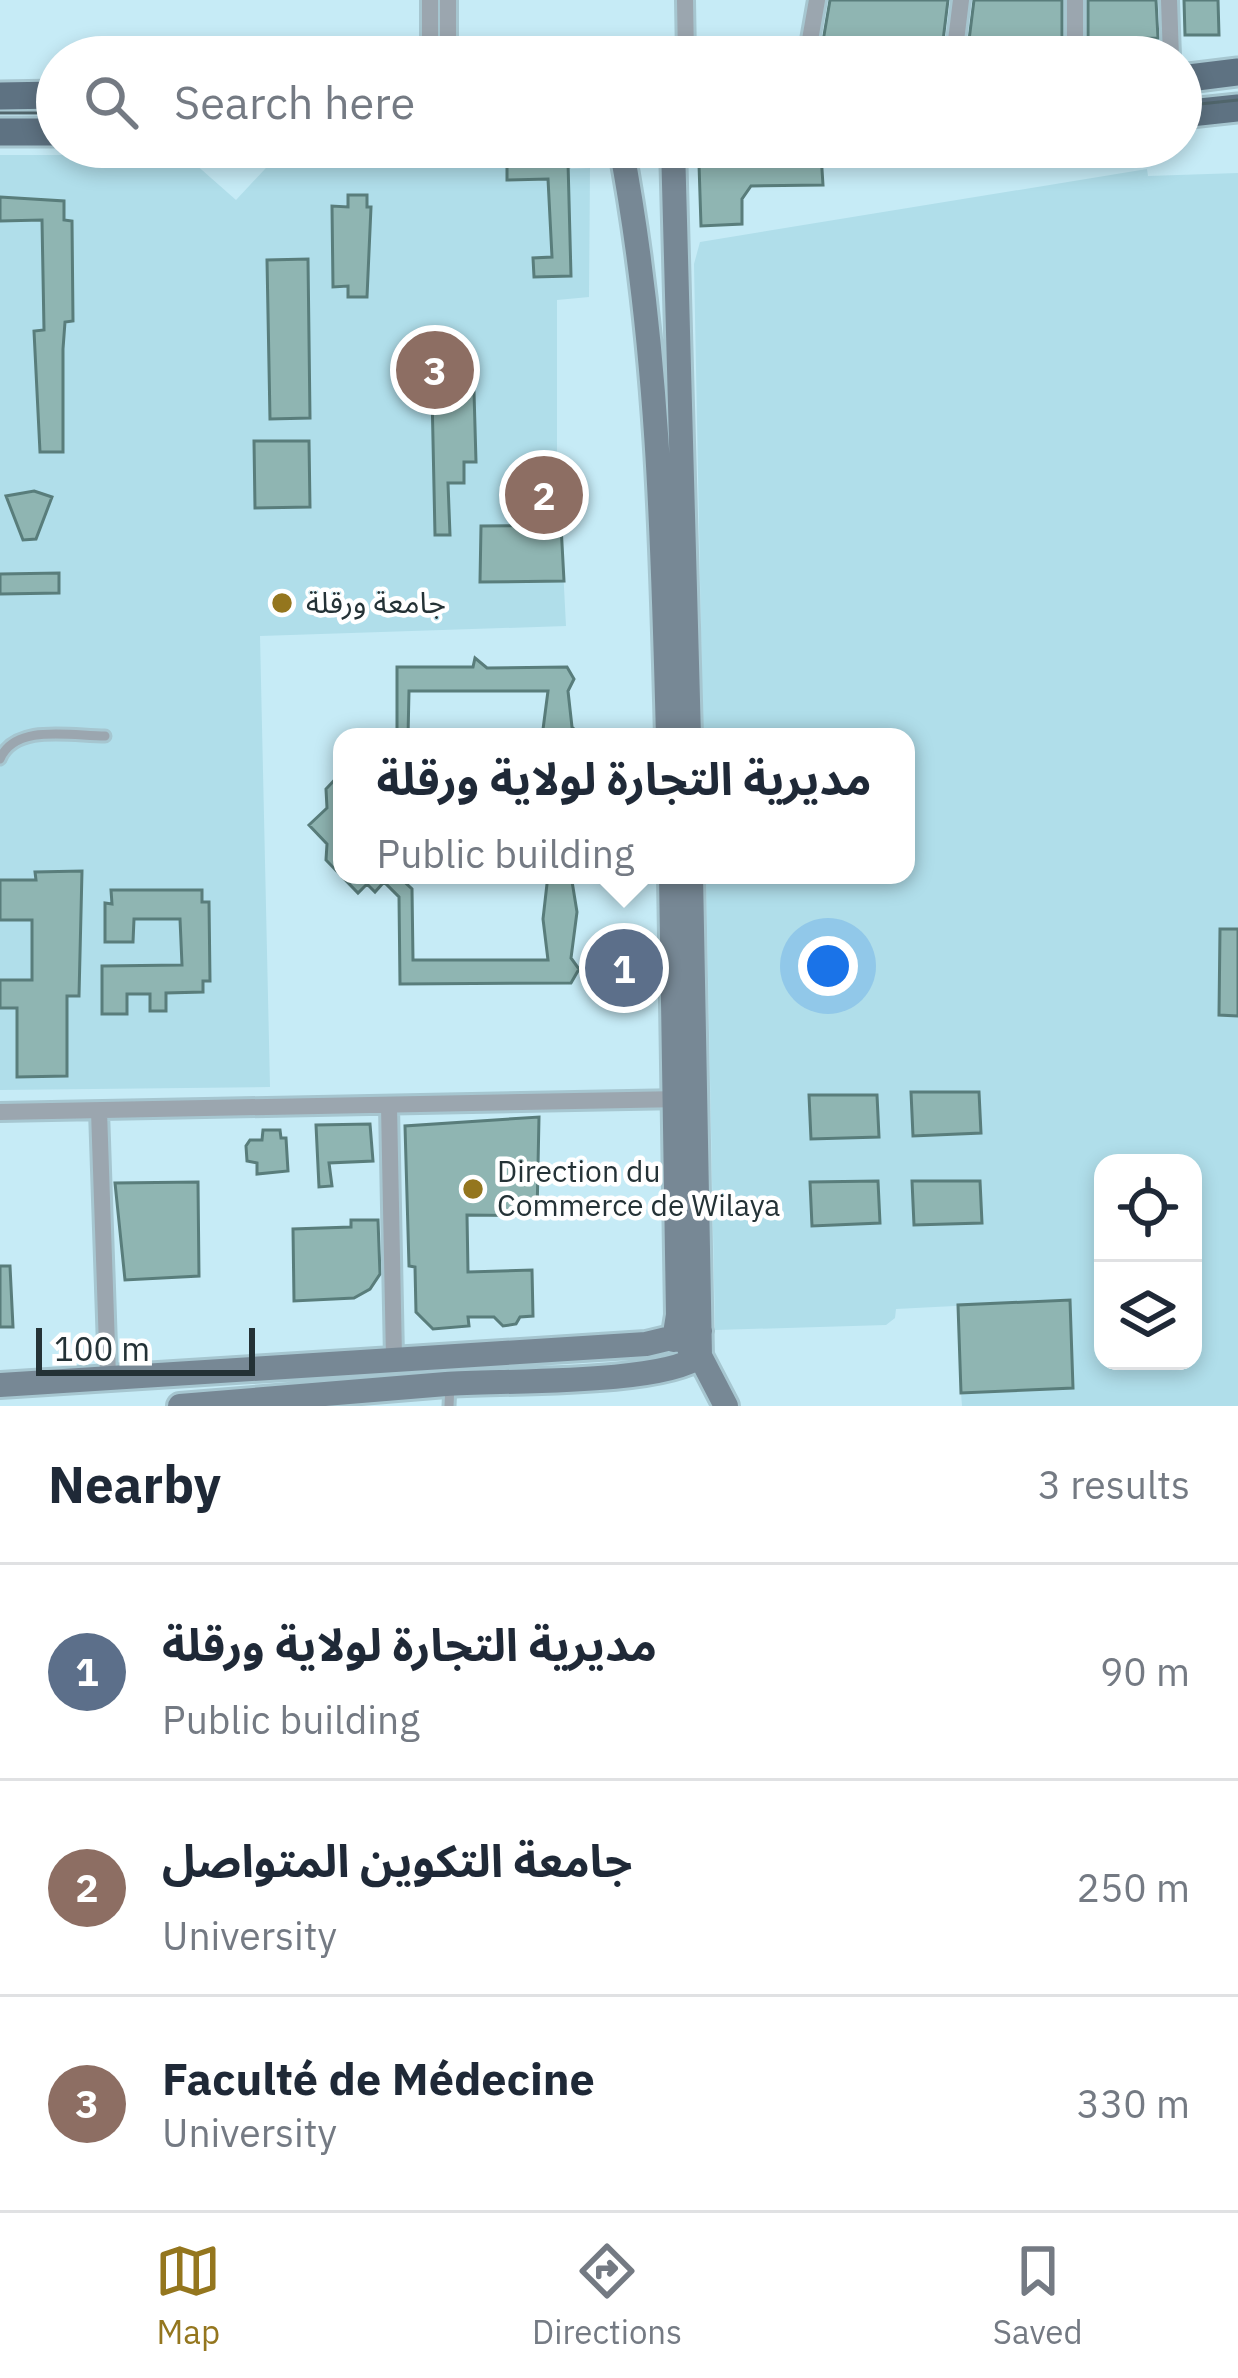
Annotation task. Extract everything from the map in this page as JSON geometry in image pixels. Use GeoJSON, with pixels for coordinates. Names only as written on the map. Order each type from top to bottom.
{"type":"FeatureCollection","features":[{"type":"Feature","properties":{"kind":"main road"},"geometry":{"type":"LineString","coordinates":[[1202,76],[1238,72]]}},
{"type":"Feature","properties":{"kind":"main road"},"geometry":{"type":"LineString","coordinates":[[0,96],[36,95]]}},
{"type":"Feature","properties":{"kind":"main road"},"geometry":{"type":"LineString","coordinates":[[1202,112],[1238,108]]}},
{"type":"Feature","properties":{"kind":"main road"},"geometry":{"type":"LineString","coordinates":[[0,132],[36,132]]}},
{"type":"Feature","properties":{"kind":"street"},"geometry":{"type":"LineString","coordinates":[[430,0],[430,36]]}},
{"type":"Feature","properties":{"kind":"street"},"geometry":{"type":"LineString","coordinates":[[448,0],[448,36]]}},
{"type":"Feature","properties":{"kind":"street"},"geometry":{"type":"LineString","coordinates":[[685,0],[686,36]]}},
{"type":"Feature","properties":{"kind":"street"},"geometry":{"type":"LineString","coordinates":[[811,36],[817,0]]}},
{"type":"Feature","properties":{"kind":"street"},"geometry":{"type":"LineString","coordinates":[[957,36],[961,0]]}},
{"type":"Feature","properties":{"kind":"street"},"geometry":{"type":"LineString","coordinates":[[1075,0],[1077,36]]}},
{"type":"Feature","properties":{"kind":"street"},"geometry":{"type":"LineString","coordinates":[[1169,0],[1170,36]]}},
{"type":"Feature","properties":{"kind":"street"},"geometry":{"type":"LineString","coordinates":[[626,168],[688,728]]}},
{"type":"Feature","properties":{"kind":"street"},"geometry":{"type":"LineString","coordinates":[[668,728],[675,600],[673,168]]}},
{"type":"Feature","properties":{"kind":"street"},"geometry":{"type":"LineString","coordinates":[[671,884],[700,1343],[726,1406]]}},
{"type":"Feature","properties":{"kind":"street"},"geometry":{"type":"LineString","coordinates":[[676,1328],[691,884]]}},
{"type":"Feature","properties":{"kind":"street"},"geometry":{"type":"LineString","coordinates":[[0,1112],[684,1099]]}},
{"type":"Feature","properties":{"kind":"street"},"geometry":{"type":"LineString","coordinates":[[389,1106],[394,1358]]}},
{"type":"Feature","properties":{"kind":"street"},"geometry":{"type":"LineString","coordinates":[[99,1111],[108,1376]]}},
{"type":"Feature","properties":{"kind":"street"},"geometry":{"type":"LineString","coordinates":[[676,1328],[700,1343]]}},
{"type":"Feature","properties":{"kind":"street"},"geometry":{"type":"LineString","coordinates":[[0,1385],[646,1344],[676,1328]]}},
{"type":"Feature","properties":{"kind":"street"},"geometry":{"type":"LineString","coordinates":[[180,1406],[449,1395],[653,1373],[687,1366],[700,1343]]}},
{"type":"Feature","properties":{"kind":"lane"},"geometry":{"type":"LineString","coordinates":[[0,759],[10,742],[23,736],[105,736]]}},
{"type":"Feature","properties":{"kind":"shaded area","name":"جامعة ورقلة"},"geometry":{"type":"Polygon","coordinates":[[[0,155],[36,155],[36,168],[200,168],[236,200],[266,168],[590,168],[589,297],[557,300],[557,451],[566,626],[260,636],[270,1087],[0,1090],[0,155]]]}},
{"type":"Feature","properties":{"kind":"shaded area"},"geometry":{"type":"Polygon","coordinates":[[[1147,169],[1148,176],[1238,173],[1238,1406],[962,1406],[961,1393],[1073,1388],[1070,1300],[896,1309],[895,1318],[886,1325],[715,1330],[706,884],[915,884],[915,728],[703,728],[694,264],[700,242],[1147,169]]]}},
{"type":"Feature","properties":{"kind":"building"},"geometry":{"type":"Polygon","coordinates":[[[830,0],[948,0],[944,36],[824,36],[830,0]]]}},
{"type":"Feature","properties":{"kind":"building"},"geometry":{"type":"Polygon","coordinates":[[[974,0],[1062,0],[1062,36],[970,36],[974,0]]]}},
{"type":"Feature","properties":{"kind":"building"},"geometry":{"type":"Polygon","coordinates":[[[1088,0],[1156,0],[1158,36],[1088,36],[1088,0]]]}},
{"type":"Feature","properties":{"kind":"building"},"geometry":{"type":"Polygon","coordinates":[[[1184,0],[1218,0],[1219,35],[1185,35],[1184,0]]]}},
{"type":"Feature","properties":{"kind":"building"},"geometry":{"type":"Polygon","coordinates":[[[507,168],[568,168],[571,276],[534,277],[533,258],[552,257],[548,179],[507,180],[507,168]]]}},
{"type":"Feature","properties":{"kind":"building"},"geometry":{"type":"Polygon","coordinates":[[[699,168],[822,168],[823,185],[751,186],[742,199],[742,224],[701,226],[699,168]]]}},
{"type":"Feature","properties":{"kind":"building"},"geometry":{"type":"Polygon","coordinates":[[[348,195],[367,195],[367,207],[371,207],[367,297],[348,297],[348,286],[333,287],[332,206],[348,207],[348,195]]]}},
{"type":"Feature","properties":{"kind":"building"},"geometry":{"type":"Polygon","coordinates":[[[0,197],[64,201],[64,220],[72,221],[73,321],[65,322],[63,452],[40,452],[34,331],[44,330],[42,220],[0,221],[0,197]]]}},
{"type":"Feature","properties":{"kind":"building"},"geometry":{"type":"Polygon","coordinates":[[[308,259],[310,418],[270,419],[267,260],[308,259]]]}},
{"type":"Feature","properties":{"kind":"building"},"geometry":{"type":"Polygon","coordinates":[[[474,392],[476,462],[464,462],[464,483],[448,483],[450,535],[435,535],[432,393],[474,392]]]}},
{"type":"Feature","properties":{"kind":"building"},"geometry":{"type":"Polygon","coordinates":[[[254,441],[309,441],[310,507],[255,508],[254,441]]]}},
{"type":"Feature","properties":{"kind":"building"},"geometry":{"type":"Polygon","coordinates":[[[34,491],[52,497],[36,539],[23,540],[6,496],[34,491]]]}},
{"type":"Feature","properties":{"kind":"building"},"geometry":{"type":"Polygon","coordinates":[[[561,525],[564,581],[480,582],[481,526],[561,525]]]}},
{"type":"Feature","properties":{"kind":"building"},"geometry":{"type":"Polygon","coordinates":[[[59,573],[59,593],[0,594],[0,574],[59,573]]]}},
{"type":"Feature","properties":{"kind":"building"},"geometry":{"type":"Polygon","coordinates":[[[475,658],[487,668],[567,667],[574,679],[568,691],[573,728],[543,728],[548,691],[409,691],[408,728],[397,728],[397,667],[473,667],[475,658]]]}},
{"type":"Feature","properties":{"kind":"building"},"geometry":{"type":"Polygon","coordinates":[[[333,782],[333,867],[326,860],[327,844],[309,825],[327,808],[326,789],[333,782]]]}},
{"type":"Feature","properties":{"kind":"building"},"geometry":{"type":"Polygon","coordinates":[[[82,871],[79,996],[67,996],[67,1076],[17,1077],[17,1008],[0,1008],[0,980],[32,980],[32,920],[0,920],[0,880],[36,880],[35,872],[82,871]]]}},
{"type":"Feature","properties":{"kind":"building"},"geometry":{"type":"Polygon","coordinates":[[[386,884],[407,884],[412,889],[413,960],[548,960],[543,919],[547,884],[572,884],[577,912],[571,958],[579,969],[571,983],[400,984],[399,897],[386,884]]]}},
{"type":"Feature","properties":{"kind":"building"},"geometry":{"type":"Polygon","coordinates":[[[111,890],[202,890],[202,902],[209,902],[210,981],[203,981],[203,992],[166,993],[166,1011],[150,1011],[150,994],[127,994],[127,1014],[102,1014],[102,966],[182,965],[180,919],[134,919],[133,942],[105,942],[105,903],[112,904],[111,890]]]}},
{"type":"Feature","properties":{"kind":"building"},"geometry":{"type":"Polygon","coordinates":[[[1220,929],[1238,929],[1238,1016],[1219,1015],[1220,929]]]}},
{"type":"Feature","properties":{"kind":"building"},"geometry":{"type":"Polygon","coordinates":[[[911,1092],[979,1092],[981,1133],[913,1136],[911,1092]]]}},
{"type":"Feature","properties":{"kind":"building"},"geometry":{"type":"Polygon","coordinates":[[[809,1095],[877,1095],[879,1137],[811,1139],[809,1095]]]}},
{"type":"Feature","properties":{"kind":"building"},"geometry":{"type":"Polygon","coordinates":[[[539,1117],[537,1216],[467,1215],[468,1272],[532,1270],[533,1316],[503,1326],[494,1317],[468,1317],[469,1326],[433,1329],[416,1312],[415,1267],[409,1266],[405,1126],[539,1117]]]}},
{"type":"Feature","properties":{"kind":"building"},"geometry":{"type":"Polygon","coordinates":[[[370,1124],[373,1161],[329,1163],[332,1186],[319,1187],[316,1125],[370,1124]]]}},
{"type":"Feature","properties":{"kind":"building"},"geometry":{"type":"Polygon","coordinates":[[[263,1130],[280,1130],[281,1138],[286,1138],[288,1171],[257,1174],[257,1163],[247,1161],[246,1146],[250,1140],[262,1140],[263,1130]]]}},
{"type":"Feature","properties":{"kind":"building"},"geometry":{"type":"Polygon","coordinates":[[[878,1181],[880,1223],[812,1226],[810,1182],[878,1181]]]}},
{"type":"Feature","properties":{"kind":"building"},"geometry":{"type":"Polygon","coordinates":[[[912,1181],[980,1181],[982,1223],[914,1225],[912,1181]]]}},
{"type":"Feature","properties":{"kind":"building"},"geometry":{"type":"Polygon","coordinates":[[[198,1182],[199,1276],[125,1280],[115,1183],[198,1182]]]}},
{"type":"Feature","properties":{"kind":"building"},"geometry":{"type":"Polygon","coordinates":[[[351,1220],[378,1220],[380,1274],[370,1289],[354,1298],[294,1301],[293,1229],[351,1227],[351,1220]]]}},
{"type":"Feature","properties":{"kind":"building"},"geometry":{"type":"Polygon","coordinates":[[[0,1266],[10,1266],[13,1327],[0,1327],[0,1266]]]}},
{"type":"Feature","properties":{"kind":"building"},"geometry":{"type":"Polygon","coordinates":[[[1070,1300],[1073,1388],[961,1393],[958,1305],[1070,1300]]]}},
{"type":"Feature","properties":{"kind":"tram line"},"geometry":{"type":"LineString","coordinates":[[1202,104],[1238,100]]}},
{"type":"Feature","properties":{"kind":"tram line"},"geometry":{"type":"LineString","coordinates":[[0,113],[36,113]]}},
{"type":"Feature","properties":{"kind":"place","name":"Faculté de Médecine"},"geometry":{"type":"Point","coordinates":[435,370]}},
{"type":"Feature","properties":{"kind":"place","name":"جامعة التكوين المتواصل"},"geometry":{"type":"Point","coordinates":[544,495]}},
{"type":"Feature","properties":{"kind":"place","name":"جامعة ورقلة"},"geometry":{"type":"Point","coordinates":[282,603]}},
{"type":"Feature","properties":{"kind":"place","name":"مديرية التجارة لولاية ورقلة"},"geometry":{"type":"Point","coordinates":[624,968]}},
{"type":"Feature","properties":{"kind":"place","name":"Direction du Commerce de Wilaya"},"geometry":{"type":"Point","coordinates":[473,1189]}}]}
